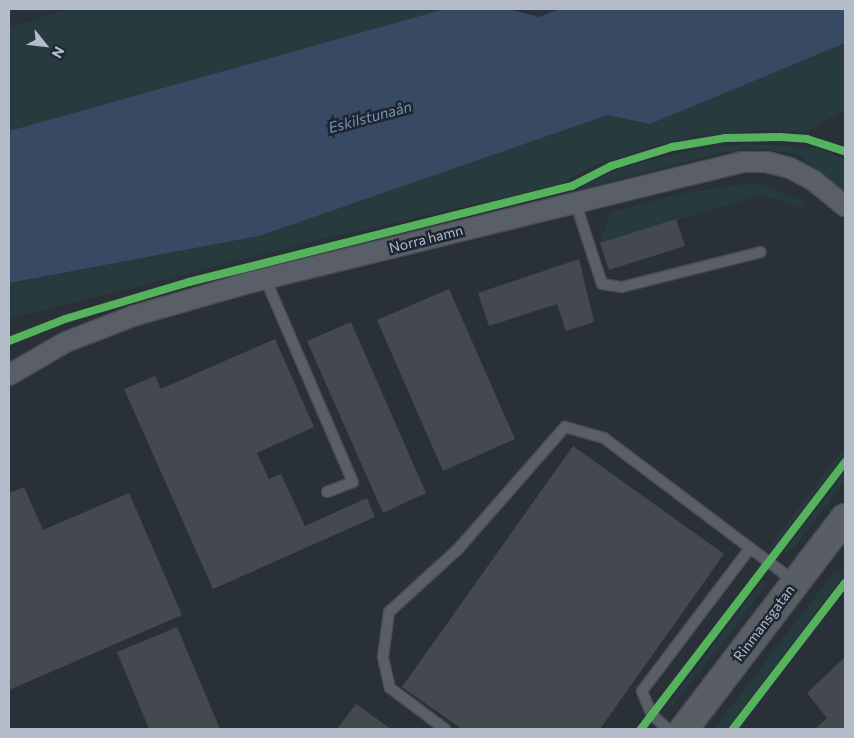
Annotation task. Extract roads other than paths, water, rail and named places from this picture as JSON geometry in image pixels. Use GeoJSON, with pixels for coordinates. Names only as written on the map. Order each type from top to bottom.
{"type":"FeatureCollection","features":[{"type":"Feature","properties":{"kind":"street","name":"Norra hamn"},"geometry":{"type":"LineString","coordinates":[[9,375],[66,342],[133,316],[265,278],[575,201],[742,162],[767,162],[814,181],[845,206]]}},
{"type":"Feature","properties":{"kind":"street","name":"Rinmansgatan"},"geometry":{"type":"LineString","coordinates":[[684,729],[845,518]]}},
{"type":"Feature","properties":{"kind":"lane"},"geometry":{"type":"LineString","coordinates":[[575,201],[602,284],[622,288],[761,252]]}},
{"type":"Feature","properties":{"kind":"lane"},"geometry":{"type":"LineString","coordinates":[[265,278],[353,482],[327,492]]}},
{"type":"Feature","properties":{"kind":"lane"},"geometry":{"type":"LineString","coordinates":[[445,729],[390,688],[383,656],[389,612],[459,548],[565,427],[604,438],[795,583]]}},
{"type":"Feature","properties":{"kind":"lane"},"geometry":{"type":"LineString","coordinates":[[668,729],[652,715],[642,691],[750,548]]}},
{"type":"Feature","properties":{"kind":"water","name":"Eskilstunaån"},"geometry":{"type":"Polygon","coordinates":[[[445,9],[508,9],[539,17],[560,9],[845,9],[845,43],[650,124],[608,115],[259,236],[9,283],[9,131],[445,9]]]}}]}
